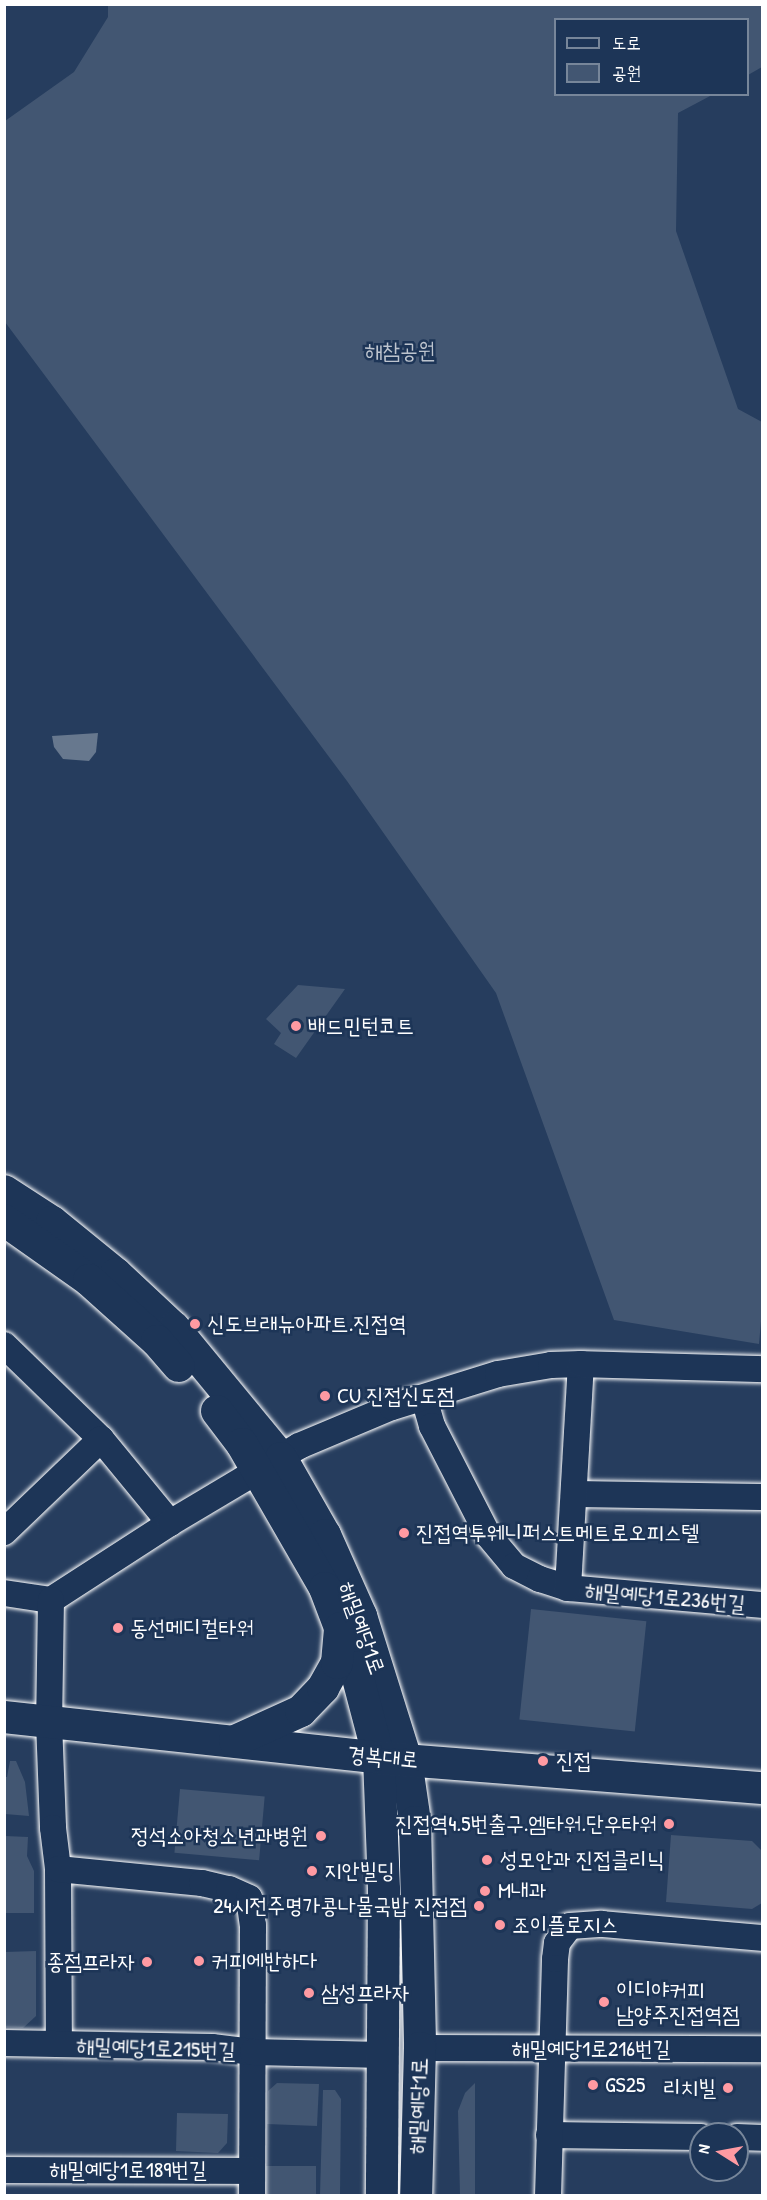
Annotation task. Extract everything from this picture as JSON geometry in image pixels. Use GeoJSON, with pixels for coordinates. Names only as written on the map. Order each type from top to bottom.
{"type":"FeatureCollection","features":[{"type":"Feature","properties":{"kind":"street","name":"해밀예당1로"},"geometry":{"type":"LineString","coordinates":[[4,1191],[61,1229],[116,1274],[174,1328],[269,1464],[325,1535],[361,1616],[393,1759],[384,1890],[382,2196]]}},
{"type":"Feature","properties":{"kind":"street","name":"해밀예당1로"},"geometry":{"type":"LineString","coordinates":[[4,1220],[89,1280],[157,1341],[242,1444],[269,1464],[325,1588],[393,1759],[415,1822],[420,2048],[416,2196]]}},
{"type":"Feature","properties":{"kind":"street"},"geometry":{"type":"LineString","coordinates":[[6,1347],[101,1438],[170,1523]]}},
{"type":"Feature","properties":{"kind":"street"},"geometry":{"type":"LineString","coordinates":[[4,1593],[51,1600],[170,1523],[299,1446],[392,1407],[498,1374],[551,1365],[581,1364],[762,1369]]}},
{"type":"Feature","properties":{"kind":"street","name":"해밀예당1로236번길"},"geometry":{"type":"LineString","coordinates":[[568,1588],[581,1364]]}},
{"type":"Feature","properties":{"kind":"street","name":"해밀예당1로236번길"},"geometry":{"type":"LineString","coordinates":[[424,1398],[432,1426],[488,1535],[514,1566],[540,1579],[568,1588],[762,1605]]}},
{"type":"Feature","properties":{"kind":"street"},"geometry":{"type":"LineString","coordinates":[[4,1532],[101,1438]]}},
{"type":"Feature","properties":{"kind":"street"},"geometry":{"type":"LineString","coordinates":[[574,1494],[762,1497]]}},
{"type":"Feature","properties":{"kind":"street","name":"해밀예당1로215번길"},"geometry":{"type":"LineString","coordinates":[[51,1600],[49,1722],[53,1828],[58,1869],[59,2044]]}},
{"type":"Feature","properties":{"kind":"street"},"geometry":{"type":"LineString","coordinates":[[235,1741],[301,1711],[323,1688],[337,1663],[340,1624]]}},
{"type":"Feature","properties":{"kind":"street","name":"경복대로"},"geometry":{"type":"LineString","coordinates":[[4,1717],[393,1759],[762,1788]]}},
{"type":"Feature","properties":{"kind":"street","name":"해밀예당1로215번길"},"geometry":{"type":"LineString","coordinates":[[58,1869],[202,1883],[229,1888],[249,1898],[253,1925],[253,2052]]}},
{"type":"Feature","properties":{"kind":"street"},"geometry":{"type":"LineString","coordinates":[[548,2196],[551,2050],[557,1943],[570,1926],[602,1924],[762,1938]]}},
{"type":"Feature","properties":{"kind":"street","name":"해밀예당1로215번길"},"geometry":{"type":"LineString","coordinates":[[4,2043],[212,2047],[253,2052],[383,2055]]}},
{"type":"Feature","properties":{"kind":"street","name":"해밀예당1로216번길"},"geometry":{"type":"LineString","coordinates":[[420,2048],[762,2049]]}},
{"type":"Feature","properties":{"kind":"street","name":"해밀예당1로189번길"},"geometry":{"type":"LineString","coordinates":[[4,2170],[252,2183],[253,2052]]}},
{"type":"Feature","properties":{"kind":"street"},"geometry":{"type":"LineString","coordinates":[[549,2135],[689,2137]]}},
{"type":"Feature","properties":{"kind":"green space","name":"해참공원"},"geometry":{"type":"Polygon","coordinates":[[[108,5],[762,5],[762,67],[749,74],[749,18],[554,18],[554,96],[710,96],[678,113],[676,231],[738,409],[762,422],[762,1310],[759,1344],[614,1320],[496,993],[347,781],[5,322],[5,121],[74,72],[108,17],[108,5]]]}},
{"type":"Feature","properties":{"kind":"green space","name":"배드민턴코트"},"geometry":{"type":"Polygon","coordinates":[[[298,985],[345,989],[296,1058],[274,1044],[281,1033],[266,1019],[298,985]]]}},
{"type":"Feature","properties":{"kind":"green space"},"geometry":{"type":"Polygon","coordinates":[[[531,1609],[646,1621],[635,1732],[519,1719],[531,1609]]]}},
{"type":"Feature","properties":{"kind":"green space"},"geometry":{"type":"Polygon","coordinates":[[[10,1761],[16,1761],[25,1782],[29,1816],[5,1814],[5,1777],[7,1777],[10,1761]]]}},
{"type":"Feature","properties":{"kind":"green space"},"geometry":{"type":"Polygon","coordinates":[[[180,1789],[265,1796],[259,1860],[174,1853],[180,1789]]]}},
{"type":"Feature","properties":{"kind":"green space"},"geometry":{"type":"Polygon","coordinates":[[[671,1835],[752,1841],[762,1851],[762,1903],[752,1909],[666,1902],[671,1835]]]}},
{"type":"Feature","properties":{"kind":"green space"},"geometry":{"type":"Polygon","coordinates":[[[5,1836],[28,1837],[27,1856],[34,1871],[34,1913],[5,1913],[5,1836]]]}},
{"type":"Feature","properties":{"kind":"green space"},"geometry":{"type":"Polygon","coordinates":[[[36,1951],[36,2016],[23,2028],[5,2027],[5,1952],[36,1951]]]}},
{"type":"Feature","properties":{"kind":"green space"},"geometry":{"type":"Polygon","coordinates":[[[277,2083],[319,2084],[317,2126],[267,2124],[268,2091],[277,2083]]]}},
{"type":"Feature","properties":{"kind":"green space"},"geometry":{"type":"Polygon","coordinates":[[[475,2083],[475,2195],[460,2195],[458,2111],[465,2093],[475,2083]]]}},
{"type":"Feature","properties":{"kind":"green space"},"geometry":{"type":"Polygon","coordinates":[[[323,2090],[335,2090],[341,2099],[340,2195],[320,2195],[323,2090]]]}},
{"type":"Feature","properties":{"kind":"green space"},"geometry":{"type":"Polygon","coordinates":[[[177,2113],[228,2114],[227,2143],[218,2153],[176,2151],[177,2113]]]}},
{"type":"Feature","properties":{"kind":"green space"},"geometry":{"type":"Polygon","coordinates":[[[266,2166],[316,2166],[316,2195],[266,2195],[266,2166]]]}},
{"type":"Feature","properties":{"kind":"shaded area"},"geometry":{"type":"Polygon","coordinates":[[[98,733],[96,752],[89,761],[63,759],[54,747],[52,736],[98,733]]]}},
{"type":"Feature","properties":{"kind":"place","name":"배드민턴코트"},"geometry":{"type":"Point","coordinates":[296,1026]}},
{"type":"Feature","properties":{"kind":"place","name":"신도브래뉴아파트.진접역"},"geometry":{"type":"Point","coordinates":[195,1324]}},
{"type":"Feature","properties":{"kind":"place","name":"CU 진접신도점"},"geometry":{"type":"Point","coordinates":[325,1396]}},
{"type":"Feature","properties":{"kind":"place","name":"진접역투웨니퍼스트메트로오피스텔"},"geometry":{"type":"Point","coordinates":[404,1533]}},
{"type":"Feature","properties":{"kind":"place","name":"동선메디컬타워"},"geometry":{"type":"Point","coordinates":[118,1628]}},
{"type":"Feature","properties":{"kind":"place","name":"진접"},"geometry":{"type":"Point","coordinates":[543,1761]}},
{"type":"Feature","properties":{"kind":"place","name":"진접역4.5번출구.엠타워.단우타워"},"geometry":{"type":"Point","coordinates":[669,1824]}},
{"type":"Feature","properties":{"kind":"place","name":"정석소아청소년과병원"},"geometry":{"type":"Point","coordinates":[321,1836]}},
{"type":"Feature","properties":{"kind":"place","name":"성모안과 진접클리닉"},"geometry":{"type":"Point","coordinates":[487,1860]}},
{"type":"Feature","properties":{"kind":"place","name":"지안빌딩"},"geometry":{"type":"Point","coordinates":[312,1871]}},
{"type":"Feature","properties":{"kind":"place","name":"M내과"},"geometry":{"type":"Point","coordinates":[485,1891]}},
{"type":"Feature","properties":{"kind":"place","name":"24시전주명가콩나물국밥 진접점"},"geometry":{"type":"Point","coordinates":[479,1906]}},
{"type":"Feature","properties":{"kind":"place","name":"조이플로지스"},"geometry":{"type":"Point","coordinates":[500,1925]}},
{"type":"Feature","properties":{"kind":"place","name":"커피에반하다"},"geometry":{"type":"Point","coordinates":[199,1961]}},
{"type":"Feature","properties":{"kind":"place","name":"종점프라자"},"geometry":{"type":"Point","coordinates":[147,1962]}},
{"type":"Feature","properties":{"kind":"place","name":"삼성프라자"},"geometry":{"type":"Point","coordinates":[309,1993]}},
{"type":"Feature","properties":{"kind":"place","name":"이디야커피 남양주진접역점"},"geometry":{"type":"Point","coordinates":[604,2002]}},
{"type":"Feature","properties":{"kind":"place","name":"GS25"},"geometry":{"type":"Point","coordinates":[593,2085]}},
{"type":"Feature","properties":{"kind":"place","name":"리치빌"},"geometry":{"type":"Point","coordinates":[728,2088]}}]}
